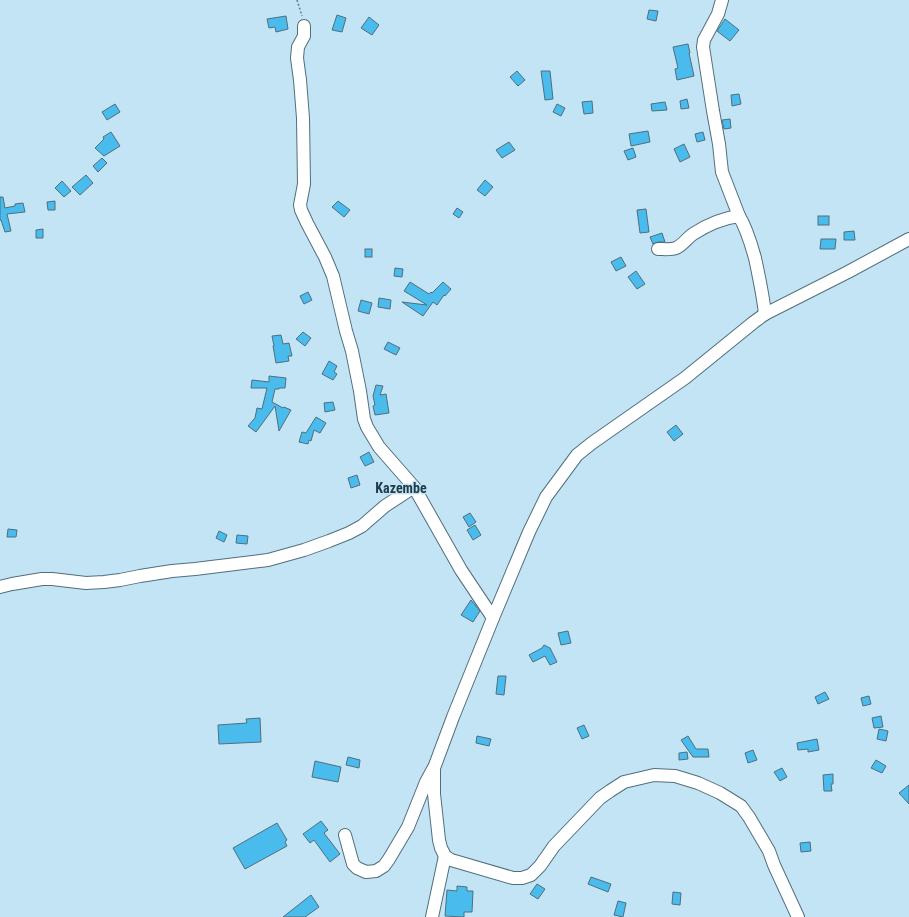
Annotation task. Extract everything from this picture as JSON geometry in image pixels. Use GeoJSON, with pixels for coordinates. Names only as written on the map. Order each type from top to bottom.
{"type":"FeatureCollection","features":[{"type":"Feature","properties":{"kind":"street"},"geometry":{"type":"LineString","coordinates":[[722,0],[718,14],[704,40],[703,47],[719,144],[722,172],[739,216],[748,233],[762,289],[765,314]]}},
{"type":"Feature","properties":{"kind":"street"},"geometry":{"type":"LineString","coordinates":[[304,26],[304,36],[298,47],[297,58],[303,118],[304,184],[300,205],[307,224],[333,276],[352,351],[364,419],[367,427],[380,447],[414,487],[461,570],[493,618]]}},
{"type":"Feature","properties":{"kind":"street"},"geometry":{"type":"LineString","coordinates":[[658,249],[676,248],[693,234],[711,224],[727,218],[739,216]]}},
{"type":"Feature","properties":{"kind":"street"},"geometry":{"type":"LineString","coordinates":[[345,835],[353,864],[357,868],[366,872],[376,871],[384,866],[389,859],[408,827],[426,782],[434,768],[452,717],[529,532],[546,496],[577,455],[685,378],[765,314],[909,239]]}},
{"type":"Feature","properties":{"kind":"street"},"geometry":{"type":"LineString","coordinates":[[0,587],[47,579],[86,583],[104,582],[172,571],[202,569],[268,560],[304,550],[349,533],[362,526],[385,506],[414,487]]}},
{"type":"Feature","properties":{"kind":"street"},"geometry":{"type":"LineString","coordinates":[[434,768],[434,794],[439,840],[445,856],[451,860],[513,878],[522,878],[531,875],[540,866],[554,846],[600,798],[624,782],[654,775],[675,776],[698,783],[720,793],[741,806],[769,851],[798,917]]}},
{"type":"Feature","properties":{"kind":"street"},"geometry":{"type":"LineString","coordinates":[[432,917],[445,856]]}},
{"type":"Feature","properties":{"kind":"path"},"geometry":{"type":"LineString","coordinates":[[297,0],[304,26]]}},
{"type":"Feature","properties":{"kind":"building"},"geometry":{"type":"Polygon","coordinates":[[[649,10],[658,11],[656,21],[647,19],[649,10]]]}},
{"type":"Feature","properties":{"kind":"building"},"geometry":{"type":"Polygon","coordinates":[[[337,15],[346,18],[342,32],[332,30],[337,15]]]}},
{"type":"Feature","properties":{"kind":"building"},"geometry":{"type":"Polygon","coordinates":[[[286,16],[288,29],[276,32],[275,27],[269,28],[267,19],[286,16]]]}},
{"type":"Feature","properties":{"kind":"building"},"geometry":{"type":"Polygon","coordinates":[[[369,17],[379,25],[372,35],[361,28],[369,17]]]}},
{"type":"Feature","properties":{"kind":"building"},"geometry":{"type":"Polygon","coordinates":[[[725,19],[739,30],[730,41],[717,31],[725,19]]]}},
{"type":"Feature","properties":{"kind":"building"},"geometry":{"type":"Polygon","coordinates":[[[688,44],[694,76],[677,80],[675,69],[678,68],[673,47],[688,44]]]}},
{"type":"Feature","properties":{"kind":"building"},"geometry":{"type":"Polygon","coordinates":[[[517,71],[525,80],[518,86],[510,77],[517,71]]]}},
{"type":"Feature","properties":{"kind":"building"},"geometry":{"type":"Polygon","coordinates":[[[541,71],[550,71],[553,99],[545,100],[541,71]]]}},
{"type":"Feature","properties":{"kind":"building"},"geometry":{"type":"Polygon","coordinates":[[[739,94],[741,104],[732,106],[731,95],[739,94]]]}},
{"type":"Feature","properties":{"kind":"building"},"geometry":{"type":"Polygon","coordinates":[[[687,99],[689,108],[681,109],[680,101],[687,99]]]}},
{"type":"Feature","properties":{"kind":"building"},"geometry":{"type":"Polygon","coordinates":[[[592,101],[593,113],[584,114],[582,102],[592,101]]]}},
{"type":"Feature","properties":{"kind":"building"},"geometry":{"type":"Polygon","coordinates":[[[665,102],[667,110],[652,111],[651,104],[665,102]]]}},
{"type":"Feature","properties":{"kind":"building"},"geometry":{"type":"Polygon","coordinates":[[[115,104],[120,112],[107,120],[102,112],[115,104]]]}},
{"type":"Feature","properties":{"kind":"building"},"geometry":{"type":"Polygon","coordinates":[[[557,104],[565,108],[561,116],[553,112],[557,104]]]}},
{"type":"Feature","properties":{"kind":"building"},"geometry":{"type":"Polygon","coordinates":[[[730,119],[731,128],[724,129],[722,120],[730,119]]]}},
{"type":"Feature","properties":{"kind":"building"},"geometry":{"type":"Polygon","coordinates":[[[648,131],[650,142],[631,146],[629,134],[648,131]]]}},
{"type":"Feature","properties":{"kind":"building"},"geometry":{"type":"Polygon","coordinates":[[[111,132],[120,146],[104,156],[95,148],[104,139],[103,137],[111,132]]]}},
{"type":"Feature","properties":{"kind":"building"},"geometry":{"type":"Polygon","coordinates":[[[703,132],[705,140],[697,142],[695,134],[703,132]]]}},
{"type":"Feature","properties":{"kind":"building"},"geometry":{"type":"Polygon","coordinates":[[[509,142],[515,150],[502,158],[496,150],[509,142]]]}},
{"type":"Feature","properties":{"kind":"building"},"geometry":{"type":"Polygon","coordinates":[[[684,144],[690,157],[680,162],[674,149],[684,144]]]}},
{"type":"Feature","properties":{"kind":"building"},"geometry":{"type":"Polygon","coordinates":[[[633,148],[636,157],[628,160],[624,151],[633,148]]]}},
{"type":"Feature","properties":{"kind":"building"},"geometry":{"type":"Polygon","coordinates":[[[102,158],[107,163],[98,172],[93,166],[102,158]]]}},
{"type":"Feature","properties":{"kind":"building"},"geometry":{"type":"Polygon","coordinates":[[[86,175],[93,183],[80,195],[72,187],[86,175]]]}},
{"type":"Feature","properties":{"kind":"building"},"geometry":{"type":"Polygon","coordinates":[[[485,180],[493,187],[485,196],[477,190],[485,180]]]}},
{"type":"Feature","properties":{"kind":"building"},"geometry":{"type":"Polygon","coordinates":[[[62,181],[71,191],[64,197],[55,188],[62,181]]]}},
{"type":"Feature","properties":{"kind":"building"},"geometry":{"type":"Polygon","coordinates":[[[0,197],[3,197],[5,208],[23,203],[25,212],[7,214],[11,231],[5,232],[0,220],[0,197]]]}},
{"type":"Feature","properties":{"kind":"building"},"geometry":{"type":"Polygon","coordinates":[[[55,201],[55,210],[48,210],[47,202],[55,201]]]}},
{"type":"Feature","properties":{"kind":"building"},"geometry":{"type":"Polygon","coordinates":[[[338,201],[350,210],[344,217],[332,207],[338,201]]]}},
{"type":"Feature","properties":{"kind":"building"},"geometry":{"type":"Polygon","coordinates":[[[457,208],[463,212],[459,218],[453,214],[457,208]]]}},
{"type":"Feature","properties":{"kind":"building"},"geometry":{"type":"Polygon","coordinates":[[[646,209],[649,232],[640,233],[637,210],[646,209]]]}},
{"type":"Feature","properties":{"kind":"building"},"geometry":{"type":"Polygon","coordinates":[[[818,216],[829,216],[829,225],[818,225],[818,216]]]}},
{"type":"Feature","properties":{"kind":"building"},"geometry":{"type":"Polygon","coordinates":[[[43,229],[43,238],[36,238],[36,230],[43,229]]]}},
{"type":"Feature","properties":{"kind":"building"},"geometry":{"type":"Polygon","coordinates":[[[854,231],[855,240],[844,240],[844,232],[854,231]]]}},
{"type":"Feature","properties":{"kind":"building"},"geometry":{"type":"Polygon","coordinates":[[[662,233],[665,242],[653,244],[650,237],[662,233]]]}},
{"type":"Feature","properties":{"kind":"building"},"geometry":{"type":"Polygon","coordinates":[[[821,239],[836,239],[835,249],[820,249],[821,239]]]}},
{"type":"Feature","properties":{"kind":"building"},"geometry":{"type":"Polygon","coordinates":[[[365,249],[372,249],[372,257],[365,257],[365,249]]]}},
{"type":"Feature","properties":{"kind":"building"},"geometry":{"type":"Polygon","coordinates":[[[621,257],[626,266],[616,271],[611,262],[621,257]]]}},
{"type":"Feature","properties":{"kind":"building"},"geometry":{"type":"Polygon","coordinates":[[[395,268],[403,269],[402,277],[394,276],[395,268]]]}},
{"type":"Feature","properties":{"kind":"building"},"geometry":{"type":"Polygon","coordinates":[[[636,271],[645,284],[637,289],[628,277],[636,271]]]}},
{"type":"Feature","properties":{"kind":"building"},"geometry":{"type":"Polygon","coordinates":[[[410,282],[429,294],[443,282],[451,289],[445,296],[444,295],[437,305],[433,302],[423,316],[402,302],[427,305],[404,291],[410,282]]]}},
{"type":"Feature","properties":{"kind":"building"},"geometry":{"type":"Polygon","coordinates":[[[308,292],[312,300],[304,304],[300,296],[308,292]]]}},
{"type":"Feature","properties":{"kind":"building"},"geometry":{"type":"Polygon","coordinates":[[[379,298],[391,300],[390,309],[378,307],[379,298]]]}},
{"type":"Feature","properties":{"kind":"building"},"geometry":{"type":"Polygon","coordinates":[[[361,300],[372,303],[369,314],[358,311],[361,300]]]}},
{"type":"Feature","properties":{"kind":"building"},"geometry":{"type":"Polygon","coordinates":[[[303,332],[311,338],[305,346],[296,339],[303,332]]]}},
{"type":"Feature","properties":{"kind":"building"},"geometry":{"type":"Polygon","coordinates":[[[281,335],[283,344],[289,343],[292,356],[288,356],[289,361],[276,363],[272,336],[281,335]]]}},
{"type":"Feature","properties":{"kind":"building"},"geometry":{"type":"Polygon","coordinates":[[[388,342],[400,348],[396,355],[384,349],[388,342]]]}},
{"type":"Feature","properties":{"kind":"building"},"geometry":{"type":"Polygon","coordinates":[[[329,361],[337,366],[334,372],[337,374],[333,380],[322,374],[329,361]]]}},
{"type":"Feature","properties":{"kind":"building"},"geometry":{"type":"Polygon","coordinates":[[[269,376],[286,378],[285,388],[275,389],[272,402],[283,408],[284,407],[291,410],[279,431],[275,406],[256,432],[248,426],[255,418],[257,408],[262,409],[267,388],[251,388],[252,380],[269,382],[269,376]]]}},
{"type":"Feature","properties":{"kind":"building"},"geometry":{"type":"Polygon","coordinates":[[[376,385],[383,386],[380,395],[386,394],[389,413],[375,415],[373,396],[376,385]]]}},
{"type":"Feature","properties":{"kind":"building"},"geometry":{"type":"Polygon","coordinates":[[[333,402],[335,410],[325,412],[324,403],[333,402]]]}},
{"type":"Feature","properties":{"kind":"building"},"geometry":{"type":"Polygon","coordinates":[[[316,417],[326,423],[320,433],[314,430],[311,441],[309,440],[308,444],[299,442],[302,432],[306,433],[316,417]]]}},
{"type":"Feature","properties":{"kind":"building"},"geometry":{"type":"Polygon","coordinates":[[[676,425],[683,434],[674,441],[667,432],[676,425]]]}},
{"type":"Feature","properties":{"kind":"building"},"geometry":{"type":"Polygon","coordinates":[[[369,452],[374,462],[365,466],[360,457],[369,452]]]}},
{"type":"Feature","properties":{"kind":"building"},"geometry":{"type":"Polygon","coordinates":[[[357,475],[360,485],[351,488],[348,478],[357,475]]]}},
{"type":"Feature","properties":{"kind":"building"},"geometry":{"type":"Polygon","coordinates":[[[470,513],[476,522],[469,527],[463,517],[470,513]]]}},
{"type":"Feature","properties":{"kind":"building"},"geometry":{"type":"Polygon","coordinates":[[[475,525],[481,535],[473,540],[467,530],[475,525]]]}},
{"type":"Feature","properties":{"kind":"building"},"geometry":{"type":"Polygon","coordinates":[[[8,529],[17,530],[16,537],[7,537],[8,529]]]}},
{"type":"Feature","properties":{"kind":"building"},"geometry":{"type":"Polygon","coordinates":[[[219,531],[227,535],[224,542],[216,538],[219,531]]]}},
{"type":"Feature","properties":{"kind":"building"},"geometry":{"type":"Polygon","coordinates":[[[237,535],[248,536],[247,544],[236,543],[237,535]]]}},
{"type":"Feature","properties":{"kind":"building"},"geometry":{"type":"Polygon","coordinates":[[[471,600],[480,611],[473,622],[461,615],[471,600]]]}},
{"type":"Feature","properties":{"kind":"building"},"geometry":{"type":"Polygon","coordinates":[[[568,631],[571,643],[561,645],[558,633],[568,631]]]}},
{"type":"Feature","properties":{"kind":"building"},"geometry":{"type":"Polygon","coordinates":[[[544,645],[550,648],[557,662],[550,665],[545,656],[533,662],[529,655],[542,648],[544,645]]]}},
{"type":"Feature","properties":{"kind":"building"},"geometry":{"type":"Polygon","coordinates":[[[498,676],[506,676],[504,695],[496,694],[498,676]]]}},
{"type":"Feature","properties":{"kind":"building"},"geometry":{"type":"Polygon","coordinates":[[[825,692],[829,699],[818,704],[815,697],[825,692]]]}},
{"type":"Feature","properties":{"kind":"building"},"geometry":{"type":"Polygon","coordinates":[[[869,696],[871,704],[863,706],[861,698],[869,696]]]}},
{"type":"Feature","properties":{"kind":"building"},"geometry":{"type":"Polygon","coordinates":[[[881,716],[883,727],[874,728],[872,718],[881,716]]]}},
{"type":"Feature","properties":{"kind":"building"},"geometry":{"type":"Polygon","coordinates":[[[260,718],[261,742],[219,744],[218,725],[247,723],[246,719],[260,718]]]}},
{"type":"Feature","properties":{"kind":"building"},"geometry":{"type":"Polygon","coordinates":[[[584,725],[589,736],[582,739],[577,728],[584,725]]]}},
{"type":"Feature","properties":{"kind":"building"},"geometry":{"type":"Polygon","coordinates":[[[879,729],[888,731],[886,741],[877,739],[879,729]]]}},
{"type":"Feature","properties":{"kind":"building"},"geometry":{"type":"Polygon","coordinates":[[[477,736],[491,739],[489,746],[476,743],[477,736]]]}},
{"type":"Feature","properties":{"kind":"building"},"geometry":{"type":"Polygon","coordinates":[[[688,736],[696,749],[708,749],[709,757],[693,757],[681,740],[688,736]]]}},
{"type":"Feature","properties":{"kind":"building"},"geometry":{"type":"Polygon","coordinates":[[[817,739],[819,750],[808,752],[808,749],[798,750],[797,743],[817,739]]]}},
{"type":"Feature","properties":{"kind":"building"},"geometry":{"type":"Polygon","coordinates":[[[753,750],[757,760],[748,763],[745,753],[753,750]]]}},
{"type":"Feature","properties":{"kind":"building"},"geometry":{"type":"Polygon","coordinates":[[[687,752],[688,759],[679,760],[679,753],[687,752]]]}},
{"type":"Feature","properties":{"kind":"building"},"geometry":{"type":"Polygon","coordinates":[[[348,757],[360,760],[359,768],[346,765],[348,757]]]}},
{"type":"Feature","properties":{"kind":"building"},"geometry":{"type":"Polygon","coordinates":[[[876,760],[886,766],[882,773],[871,768],[876,760]]]}},
{"type":"Feature","properties":{"kind":"building"},"geometry":{"type":"Polygon","coordinates":[[[315,761],[341,767],[338,782],[312,777],[315,761]]]}},
{"type":"Feature","properties":{"kind":"building"},"geometry":{"type":"Polygon","coordinates":[[[782,768],[787,777],[780,781],[774,772],[782,768]]]}},
{"type":"Feature","properties":{"kind":"building"},"geometry":{"type":"Polygon","coordinates":[[[833,774],[833,784],[831,784],[832,791],[824,791],[823,775],[833,774]]]}},
{"type":"Feature","properties":{"kind":"building"},"geometry":{"type":"Polygon","coordinates":[[[909,785],[909,804],[899,793],[909,785]]]}},
{"type":"Feature","properties":{"kind":"building"},"geometry":{"type":"Polygon","coordinates":[[[321,821],[328,830],[324,833],[340,854],[330,862],[314,840],[310,843],[303,834],[321,821]]]}},
{"type":"Feature","properties":{"kind":"building"},"geometry":{"type":"Polygon","coordinates":[[[277,823],[287,840],[285,842],[287,846],[245,869],[233,848],[277,823]]]}},
{"type":"Feature","properties":{"kind":"building"},"geometry":{"type":"Polygon","coordinates":[[[810,842],[811,851],[801,852],[800,843],[810,842]]]}},
{"type":"Feature","properties":{"kind":"building"},"geometry":{"type":"Polygon","coordinates":[[[591,877],[611,884],[608,892],[588,884],[591,877]]]}},
{"type":"Feature","properties":{"kind":"building"},"geometry":{"type":"Polygon","coordinates":[[[537,884],[545,889],[538,899],[530,894],[537,884]]]}},
{"type":"Feature","properties":{"kind":"building"},"geometry":{"type":"Polygon","coordinates":[[[457,886],[467,887],[467,891],[473,891],[472,912],[464,912],[464,917],[445,916],[447,890],[457,891],[457,886]]]}},
{"type":"Feature","properties":{"kind":"building"},"geometry":{"type":"Polygon","coordinates":[[[673,892],[681,893],[680,905],[672,904],[673,892]]]}},
{"type":"Feature","properties":{"kind":"building"},"geometry":{"type":"Polygon","coordinates":[[[311,895],[319,907],[305,917],[283,917],[311,895]]]}},
{"type":"Feature","properties":{"kind":"building"},"geometry":{"type":"Polygon","coordinates":[[[618,901],[626,903],[623,917],[614,915],[618,901]]]}},
{"type":"Feature","properties":{"kind":"district","name":"Kazembe"},"geometry":{"type":"Point","coordinates":[401,488]}}]}
